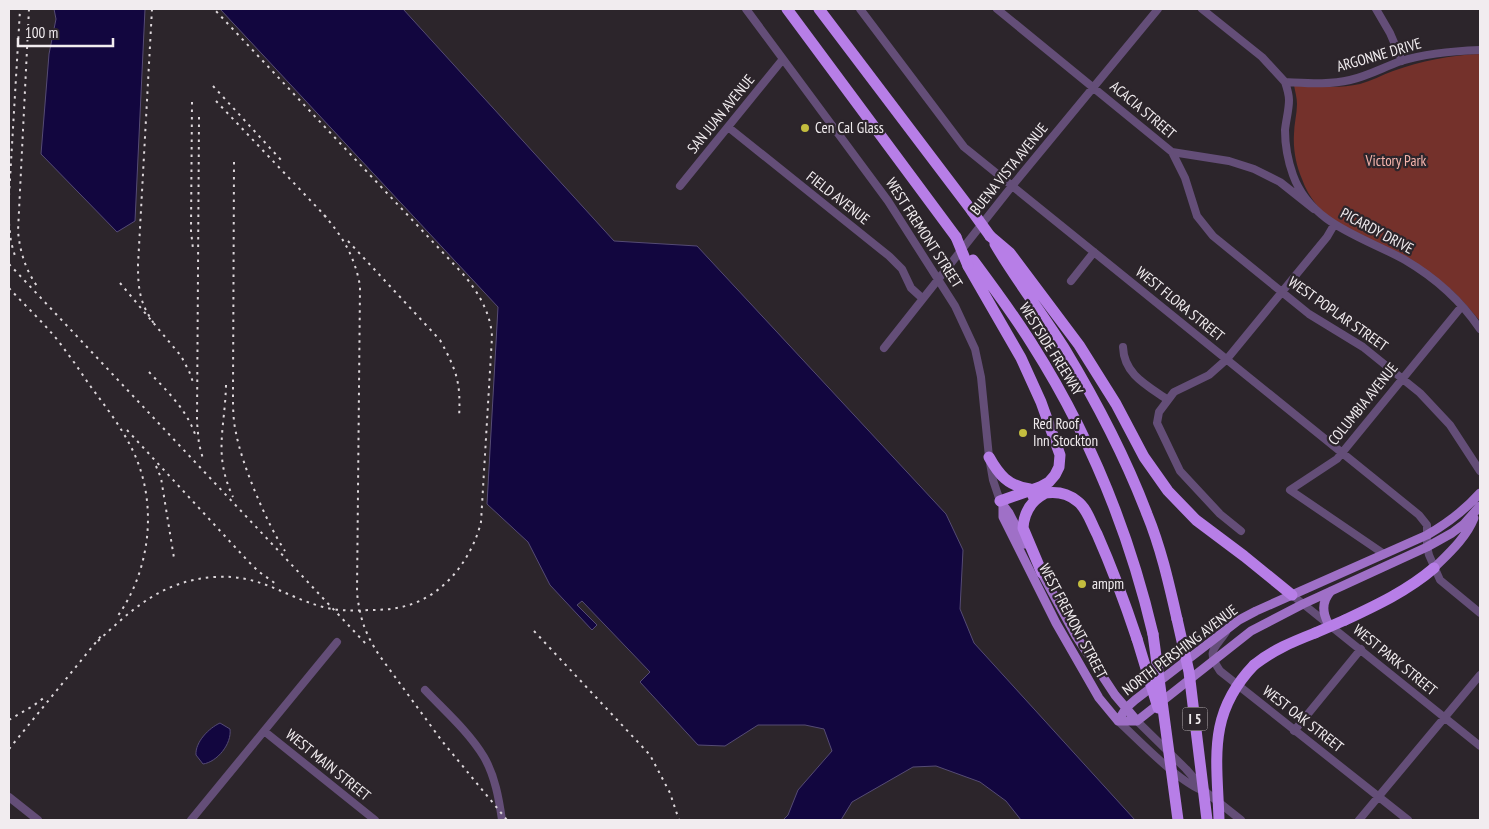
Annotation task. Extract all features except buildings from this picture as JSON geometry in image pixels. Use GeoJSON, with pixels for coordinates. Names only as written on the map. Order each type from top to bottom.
{"type":"FeatureCollection","features":[{"type":"Feature","properties":{"kind":"highway","name":"WESTSIDE FREEWAY"},"geometry":{"type":"LineString","coordinates":[[788,9],[955,235],[970,263],[1032,343],[1078,425],[1101,475],[1123,531],[1143,594],[1153,634],[1178,820]]}},
{"type":"Feature","properties":{"kind":"highway","name":"WESTSIDE FREEWAY"},"geometry":{"type":"LineString","coordinates":[[819,9],[990,236],[1081,378],[1125,462],[1148,514],[1165,568],[1177,619],[1189,672],[1207,820]]}},
{"type":"Feature","properties":{"kind":"highway"},"geometry":{"type":"LineString","coordinates":[[990,236],[1010,253],[1079,345],[1116,404],[1144,457],[1168,491],[1196,520],[1292,595]]}},
{"type":"Feature","properties":{"kind":"highway"},"geometry":{"type":"LineString","coordinates":[[970,263],[1021,358],[1059,448],[1060,461],[1055,476],[1044,485],[1002,503]]}},
{"type":"Feature","properties":{"kind":"highway"},"geometry":{"type":"LineString","coordinates":[[989,457],[998,474],[1008,482],[1019,488],[1032,489]]}},
{"type":"Feature","properties":{"kind":"highway"},"geometry":{"type":"LineString","coordinates":[[1002,503],[1050,492],[1072,497],[1082,505],[1110,562],[1137,639],[1168,741]]}},
{"type":"Feature","properties":{"kind":"highway"},"geometry":{"type":"LineString","coordinates":[[1042,573],[1023,528],[1024,520],[1034,501],[1050,492]]}},
{"type":"Feature","properties":{"kind":"highway"},"geometry":{"type":"LineString","coordinates":[[1219,820],[1216,746],[1219,725],[1229,698],[1240,680],[1268,654],[1284,645],[1390,599],[1417,583],[1434,568]]}},
{"type":"Feature","properties":{"kind":"main road","name":"NORTH PERSHING AVENUE"},"geometry":{"type":"LineString","coordinates":[[1118,721],[1126,708],[1228,628],[1256,611],[1427,535],[1451,521],[1468,507],[1480,493]]}},
{"type":"Feature","properties":{"kind":"main road","name":"WEST FREMONT STREET"},"geometry":{"type":"LineString","coordinates":[[1002,503],[1080,642],[1114,695],[1138,721]]}},
{"type":"Feature","properties":{"kind":"main road","name":"WEST FREMONT STREET"},"geometry":{"type":"LineString","coordinates":[[1002,503],[1003,517],[1056,623],[1099,698],[1118,721]]}},
{"type":"Feature","properties":{"kind":"main road","name":"NORTH PERSHING AVENUE"},"geometry":{"type":"LineString","coordinates":[[1118,721],[1138,721],[1251,631],[1344,584],[1427,547],[1452,533],[1478,510]]}},
{"type":"Feature","properties":{"kind":"main road"},"geometry":{"type":"LineString","coordinates":[[1434,568],[1455,548],[1471,525],[1478,510]]}},
{"type":"Feature","properties":{"kind":"main road"},"geometry":{"type":"LineString","coordinates":[[1344,584],[1350,577],[1376,564],[1384,554]]}},
{"type":"Feature","properties":{"kind":"main road"},"geometry":{"type":"LineString","coordinates":[[1039,589],[1054,596]]}},
{"type":"Feature","properties":{"kind":"main road"},"geometry":{"type":"LineString","coordinates":[[1328,623],[1324,606],[1332,590]]}},
{"type":"Feature","properties":{"kind":"street","name":"WEST FREMONT STREET"},"geometry":{"type":"LineString","coordinates":[[746,9],[888,201],[955,306],[975,349],[981,377],[993,480],[1002,503]]}},
{"type":"Feature","properties":{"kind":"street","name":"WEST FLORA STREET"},"geometry":{"type":"LineString","coordinates":[[860,9],[964,147],[1419,515],[1427,525],[1427,547],[1440,580],[1480,613]]}},
{"type":"Feature","properties":{"kind":"street","name":"ACACIA STREET"},"geometry":{"type":"LineString","coordinates":[[997,9],[1094,86],[1172,152],[1238,163],[1254,169],[1280,182],[1314,209]]}},
{"type":"Feature","properties":{"kind":"street","name":"BUENA VISTA AVENUE"},"geometry":{"type":"LineString","coordinates":[[884,348],[1012,186],[1158,9]]}},
{"type":"Feature","properties":{"kind":"street"},"geometry":{"type":"LineString","coordinates":[[1202,9],[1262,57],[1285,82]]}},
{"type":"Feature","properties":{"kind":"street"},"geometry":{"type":"LineString","coordinates":[[1376,9],[1390,33],[1402,61]]}},
{"type":"Feature","properties":{"kind":"street","name":"ARGONNE DRIVE"},"geometry":{"type":"LineString","coordinates":[[1285,82],[1337,83],[1353,80],[1402,61],[1443,52],[1480,50]]}},
{"type":"Feature","properties":{"kind":"street","name":"SAN JUAN AVENUE"},"geometry":{"type":"LineString","coordinates":[[680,186],[783,59]]}},
{"type":"Feature","properties":{"kind":"street","name":"PICARDY DRIVE"},"geometry":{"type":"LineString","coordinates":[[1285,82],[1289,99],[1285,131],[1288,160],[1294,177],[1314,209],[1348,234],[1406,261],[1432,278],[1462,306],[1480,329]]}},
{"type":"Feature","properties":{"kind":"street","name":"FIELD AVENUE"},"geometry":{"type":"LineString","coordinates":[[728,127],[889,256],[902,269],[912,288],[922,298]]}},
{"type":"Feature","properties":{"kind":"street","name":"WEST POPLAR STREET"},"geometry":{"type":"LineString","coordinates":[[1172,152],[1185,178],[1197,216],[1206,229],[1309,314],[1363,347],[1402,378],[1430,403],[1450,425],[1480,471]]}},
{"type":"Feature","properties":{"kind":"street"},"geometry":{"type":"LineString","coordinates":[[1241,531],[1220,514],[1177,466],[1157,423],[1159,412],[1174,392],[1210,375],[1227,359],[1327,238],[1334,225]]}},
{"type":"Feature","properties":{"kind":"street"},"geometry":{"type":"LineString","coordinates":[[1071,281],[1094,252]]}},
{"type":"Feature","properties":{"kind":"street","name":"COLUMBIA AVENUE"},"geometry":{"type":"LineString","coordinates":[[1384,554],[1290,490],[1336,459],[1462,306]]}},
{"type":"Feature","properties":{"kind":"street"},"geometry":{"type":"LineString","coordinates":[[1123,347],[1125,360],[1134,376],[1168,400]]}},
{"type":"Feature","properties":{"kind":"street","name":"WEST PARK STREET"},"geometry":{"type":"LineString","coordinates":[[1292,595],[1480,746]]}},
{"type":"Feature","properties":{"kind":"street"},"geometry":{"type":"LineString","coordinates":[[1213,661],[1212,652],[1228,628]]}},
{"type":"Feature","properties":{"kind":"street"},"geometry":{"type":"LineString","coordinates":[[191,820],[337,642]]}},
{"type":"Feature","properties":{"kind":"street"},"geometry":{"type":"LineString","coordinates":[[1294,731],[1361,650]]}},
{"type":"Feature","properties":{"kind":"street","name":"WEST OAK STREET"},"geometry":{"type":"LineString","coordinates":[[1213,661],[1220,671],[1408,820]]}},
{"type":"Feature","properties":{"kind":"street"},"geometry":{"type":"LineString","coordinates":[[1359,820],[1480,675]]}},
{"type":"Feature","properties":{"kind":"street"},"geometry":{"type":"LineString","coordinates":[[425,690],[484,757],[494,779],[502,820]]}},
{"type":"Feature","properties":{"kind":"street","name":"WEST FREMONT STREET"},"geometry":{"type":"LineString","coordinates":[[1118,721],[1183,780],[1197,789],[1208,792]]}},
{"type":"Feature","properties":{"kind":"street","name":"WEST FREMONT STREET"},"geometry":{"type":"LineString","coordinates":[[1138,721],[1208,792],[1241,820]]}},
{"type":"Feature","properties":{"kind":"street","name":"WEST MAIN STREET"},"geometry":{"type":"LineString","coordinates":[[264,732],[375,820]]}},
{"type":"Feature","properties":{"kind":"street"},"geometry":{"type":"LineString","coordinates":[[9,797],[38,820]]}},
{"type":"Feature","properties":{"kind":"green space","name":"Victory Park"},"geometry":{"type":"Polygon","coordinates":[[[1480,54],[1480,321],[1446,285],[1342,228],[1325,214],[1312,198],[1302,179],[1295,157],[1294,130],[1297,104],[1294,85],[1352,86],[1425,61],[1480,54]]]}},
{"type":"Feature","properties":{"kind":"shaded area"},"geometry":{"type":"Polygon","coordinates":[[[54,9],[145,9],[135,221],[117,232],[41,154],[49,54],[56,19],[54,9]]]}},
{"type":"Feature","properties":{"kind":"shaded area"},"geometry":{"type":"Polygon","coordinates":[[[220,9],[403,9],[614,241],[697,246],[946,514],[963,550],[960,609],[974,643],[1135,820],[1021,820],[1006,801],[980,782],[936,766],[913,767],[852,802],[841,820],[783,820],[788,815],[798,790],[832,751],[824,729],[805,725],[758,725],[725,746],[698,745],[640,682],[650,672],[582,601],[577,605],[597,625],[592,630],[550,585],[528,542],[487,504],[498,307],[220,9]]]}},
{"type":"Feature","properties":{"kind":"shaded area"},"geometry":{"type":"Polygon","coordinates":[[[220,723],[230,729],[229,741],[218,756],[203,764],[196,755],[200,740],[211,728],[220,723]]]}},
{"type":"Feature","properties":{"kind":"railway"},"geometry":{"type":"LineString","coordinates":[[29,9],[18,231],[24,262],[39,289]]}},
{"type":"Feature","properties":{"kind":"railway"},"geometry":{"type":"LineString","coordinates":[[152,9],[138,265],[141,296],[146,310],[155,325]]}},
{"type":"Feature","properties":{"kind":"railway"},"geometry":{"type":"LineString","coordinates":[[98,641],[124,617],[150,598],[180,584],[197,579],[215,577],[231,577],[258,582],[323,607],[334,609],[351,611],[399,608],[429,596],[449,580],[466,558],[481,522],[492,337],[483,303],[463,274],[214,9]]}},
{"type":"Feature","properties":{"kind":"railway"},"geometry":{"type":"LineString","coordinates":[[9,196],[20,10]]}},
{"type":"Feature","properties":{"kind":"railway"},"geometry":{"type":"LineString","coordinates":[[213,86],[282,161]]}},
{"type":"Feature","properties":{"kind":"railway"},"geometry":{"type":"LineString","coordinates":[[216,101],[328,219]]}},
{"type":"Feature","properties":{"kind":"railway"},"geometry":{"type":"LineString","coordinates":[[192,102],[191,231],[193,249]]}},
{"type":"Feature","properties":{"kind":"railway"},"geometry":{"type":"LineString","coordinates":[[199,117],[197,422],[199,444],[203,459]]}},
{"type":"Feature","properties":{"kind":"railway"},"geometry":{"type":"LineString","coordinates":[[234,162],[234,423],[249,477],[271,526],[285,551]]}},
{"type":"Feature","properties":{"kind":"railway"},"geometry":{"type":"LineString","coordinates":[[324,215],[337,231],[347,248],[355,266],[360,286],[357,593],[362,618],[370,640],[379,655],[442,741],[507,820]]}},
{"type":"Feature","properties":{"kind":"railway"},"geometry":{"type":"LineString","coordinates":[[9,223],[15,256]]}},
{"type":"Feature","properties":{"kind":"railway"},"geometry":{"type":"LineString","coordinates":[[348,241],[440,340],[457,378],[459,418]]}},
{"type":"Feature","properties":{"kind":"railway"},"geometry":{"type":"LineString","coordinates":[[9,264],[367,645]]}},
{"type":"Feature","properties":{"kind":"railway"},"geometry":{"type":"LineString","coordinates":[[120,283],[181,356],[194,385]]}},
{"type":"Feature","properties":{"kind":"railway"},"geometry":{"type":"LineString","coordinates":[[9,288],[61,344],[114,418],[133,451],[141,471],[146,492],[148,514],[144,558],[128,599],[117,617]]}},
{"type":"Feature","properties":{"kind":"railway"},"geometry":{"type":"LineString","coordinates":[[149,372],[187,416],[195,434]]}},
{"type":"Feature","properties":{"kind":"railway"},"geometry":{"type":"LineString","coordinates":[[226,385],[222,454],[223,468],[233,497]]}},
{"type":"Feature","properties":{"kind":"railway"},"geometry":{"type":"LineString","coordinates":[[127,430],[247,560],[276,584]]}},
{"type":"Feature","properties":{"kind":"railway"},"geometry":{"type":"LineString","coordinates":[[156,466],[161,478],[174,558]]}},
{"type":"Feature","properties":{"kind":"railway"},"geometry":{"type":"LineString","coordinates":[[534,631],[650,755],[670,793],[679,820]]}},
{"type":"Feature","properties":{"kind":"railway"},"geometry":{"type":"LineString","coordinates":[[9,749],[101,636]]}},
{"type":"Feature","properties":{"kind":"railway"},"geometry":{"type":"LineString","coordinates":[[9,720],[45,697]]}},
{"type":"Feature","properties":{"kind":"place","name":"Cen Cal Glass"},"geometry":{"type":"Point","coordinates":[805,128]}},
{"type":"Feature","properties":{"kind":"place","name":"Red Roof Inn Stockton"},"geometry":{"type":"Point","coordinates":[1023,433]}},
{"type":"Feature","properties":{"kind":"place","name":"ampm"},"geometry":{"type":"Point","coordinates":[1082,584]}}]}
